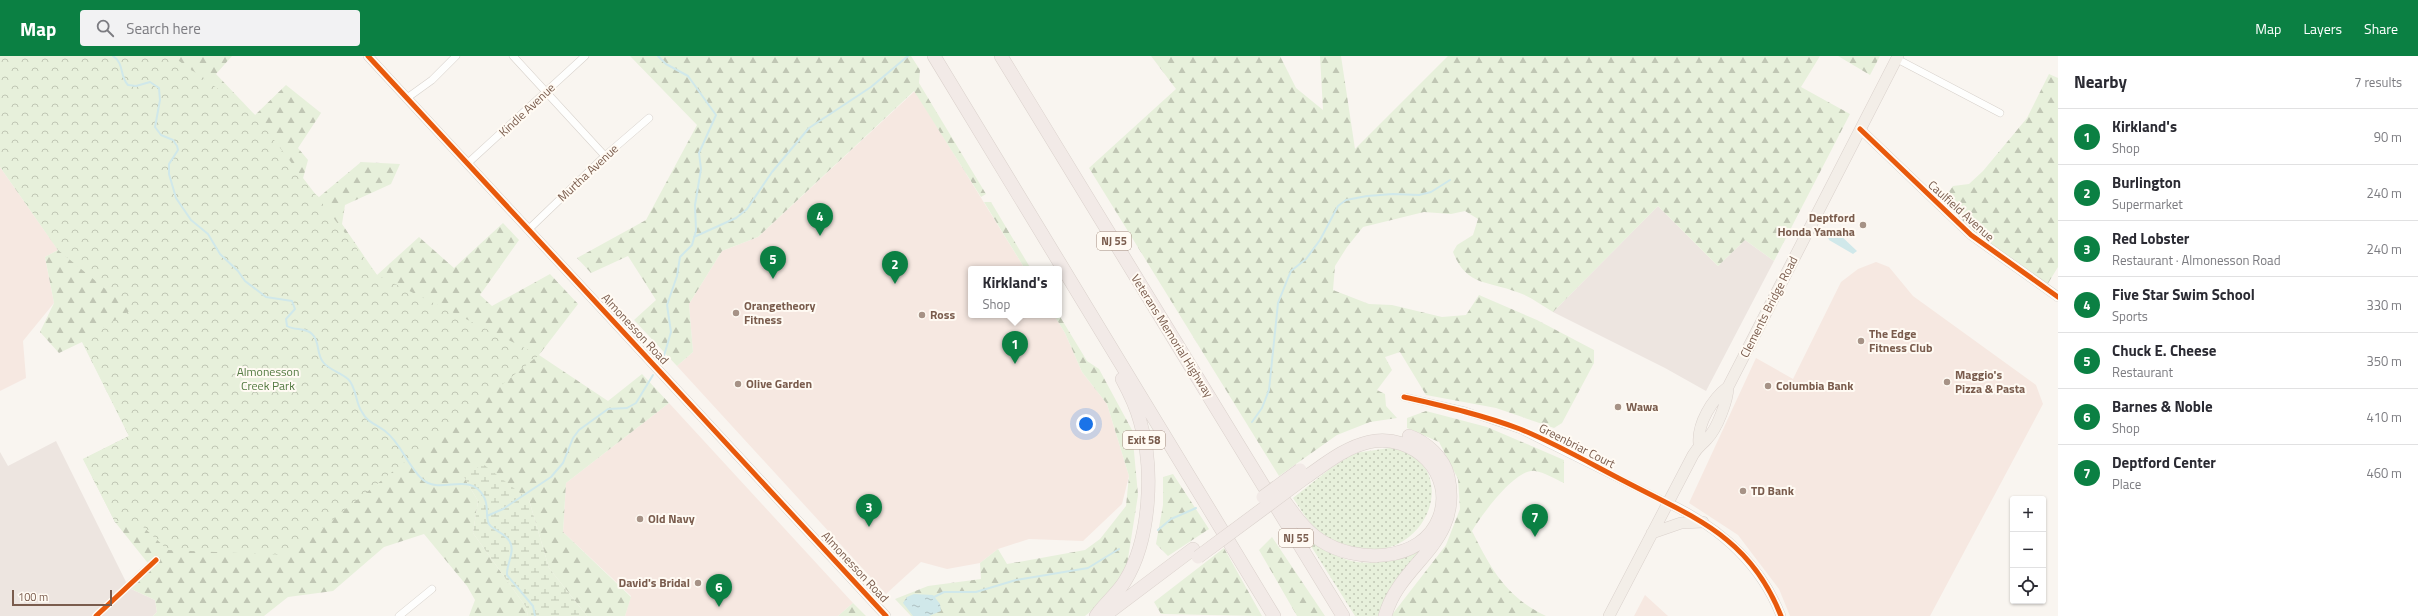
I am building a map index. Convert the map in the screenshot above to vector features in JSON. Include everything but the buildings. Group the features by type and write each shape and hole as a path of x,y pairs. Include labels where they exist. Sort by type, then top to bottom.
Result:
{"highway":[{"path":"934,56 1061,266"},
{"name":"Veterans Memorial Highway","path":"1001,56 1343,616"},
{"path":"1062,268 1274,616"},
{"name":"Exit 58","path":"1062,268 1134,404 1140,421 1147,458 1148,496 1140,542 1126,580 1096,616"},
{"path":"1104,616 1195,553 1347,442 1380,432 1402,434 1414,438 1424,444 1441,461 1447,473 1451,489 1451,507 1448,520 1440,534 1390,602 1386,616"},
{"path":"1249,460 1264,474 1310,532 1321,541 1344,552 1367,556 1402,551 1422,541 1432,531 1439,518 1442,493 1434,468 1417,450 1396,441 1369,442 1355,447 1303,473"},
{"path":"1117,616 1195,553"}],"main road":[{"name":"Clements Bridge Road","path":"1609,616 1699,444 1698,433 1718,395 1728,387 1897,57"},
{"path":"1652,533 1677,524 1703,522"}],"street":[{"name":"Almonesson Road","path":"368,56 529,228 886,616"},
{"path":"407,98 432,80 456,56"},
{"path":"512,56 605,156"},
{"name":"Kindle Avenue","path":"468,163 586,56"},
{"path":"1897,57 2000,113"},
{"name":"Murtha Avenue","path":"529,228 605,156 649,118"},
{"name":"Caulfield Avenue","path":"1860,129 1971,236 2058,297"},
{"name":"Greenbriar Court","path":"1404,397 1465,411 1521,430 1668,503"},
{"path":"1668,503 1703,522 1747,558 1767,586 1781,616"},
{"path":"96,616 156,560"},
{"path":"399,616 432,589"}],"shaded area":[{"path":"915,91 1023,266 968,266 968,318 1056,318 1065,333 1082,372 1107,404 1129,476 1122,504 1083,541 1029,539 998,549 980,563 947,569 921,562 886,594 677,366 693,352 689,304 722,251 758,237"},
{"path":"0,167 58,250 45,257 54,303 23,341 26,378 0,391"},
{"path":"1658,206 1718,266 1745,240 1774,261 1706,391 1665,368 1553,312"},
{"path":"1876,262 1889,267 1913,296 2036,385 2043,404 1930,616 1790,616 1779,589 1738,535 1689,503 1756,358 1793,379 1841,282 1858,269"},
{"path":"669,403 853,603 838,616 625,616 631,596 563,532 566,483"},
{"path":"56,441 129,588 155,600 157,612 153,616 0,616 0,452 8,466"},
{"path":"1645,595 1668,616 1634,616"}],"green space":[{"name":"Almonesson Creek Park","path":"0,56 232,56 216,74 255,115 286,85 321,113 298,148 308,160 302,182 319,197 361,162 400,164 391,184 345,205 342,224 377,275 419,237 454,268 503,223 519,240 480,295 492,306 550,274 578,304 539,355 608,401 642,374 669,403 566,483 563,532 631,597 625,616 587,616 549,568 529,500 464,477 478,501 473,533 526,607 528,616 469,616 475,600 467,586 424,534 384,547 333,591 288,597 264,616 153,616 157,612 155,600 129,588 151,567 115,522 83,459 129,436 82,342 59,353 40,332 54,303 45,257 58,250 0,167"},
{"name":"Almonesson Creek Park","path":"0,56 172,56 255,115 377,275 539,355 288,555 168,550 141,525 115,522 83,459 129,436 82,341 131,310 58,250 0,166"},
{"path":"630,56 911,56 920,70 919,83 986,194 981,197 914,91 758,237 722,251 689,304 693,352 677,366 634,320 656,300 628,256 591,273 577,258 646,220 697,125"},
{"path":"1151,56 1280,56 1296,88 1323,110 1320,56 1341,56 1355,149 1448,56 1820,56 1801,87 1850,114 1774,261 1745,240 1718,266 1658,206 1553,312 1522,294 1479,281 1464,271 1453,252 1457,245 1473,235 1478,219 1465,211 1451,214 1424,212 1363,227 1347,247 1335,266 1333,290 1369,304 1392,305 1442,317 1466,315 1479,295 1537,320 1594,350 1594,363 1562,423 1554,428 1496,408 1426,395 1400,352 1385,357 1392,370 1377,390 1385,394 1386,406 1397,418 1370,422 1337,435 1279,476 1089,168 1176,89"},
{"path":"1838,56 1880,56 1870,75"},
{"path":"2049,74 2058,78 2058,267 2047,285 1975,233 1942,201 1953,186 1969,184 1983,171 2027,118"},
{"path":"984,202 991,202 1029,266 1023,266"},
{"path":"1056,318 1061,318 1087,361 1099,369 1132,430 1138,495 1127,565 1106,599 1085,616 911,616 895,599 928,586 981,579 980,563 998,549 1007,564 1085,550 1100,539 1126,506 1129,476 1107,404 1082,372 1065,333"},
{"path":"1426,411 1487,427 1564,460 1564,483 1546,474 1535,471 1527,472 1518,477 1499,494 1472,531 1486,558 1501,581 1520,600 1546,616 1391,616 1446,545 1460,509 1458,479 1439,442 1407,428 1407,418"},
{"path":"1396,447 1415,457 1427,471 1432,487 1430,504 1424,520 1412,534 1396,545 1377,550 1363,550 1336,542 1326,537 1315,528 1293,498 1331,468 1355,453"},
{"path":"483,464 529,500 549,568 587,616 528,616 526,607 473,533 478,501 464,477"},
{"path":"1173,474 1209,529 1168,556 1156,544 1163,505 1163,477"},
{"path":"1299,527 1323,547 1339,557 1350,561 1372,563 1384,562 1406,556 1426,546 1385,598 1379,616 1355,616"},
{"path":"1272,537 1325,616 1297,616 1259,550"},
{"path":"1224,548 1262,616 1161,614 1154,602"},
{"path":"853,603 866,616 838,616"}],"water":[{"path":"1835,231 1857,251 1853,254 1829,240 1828,237"},
{"path":"914,594 933,595 940,604 941,611 929,616 913,616 903,603 907,597"}],"waterway":[{"path":"113,56 117,59 121,66 125,81 128,85 136,86 150,82 159,88 160,100 155,127 161,135 173,140 177,146 178,150 169,164 169,174 176,198 191,220 208,234 220,254 238,271 245,281 266,297 292,301 295,309 286,319 287,326 306,330 312,334 316,340 319,355 323,362 328,367 348,379 353,387 358,404 364,415 369,421 391,436 422,479 429,484 463,484 471,485 478,489 485,500 489,524 505,536 512,547 507,575 533,606 535,616"},
{"path":"658,56 666,64 688,76 716,115 699,153 701,169 695,205 696,231 692,245 680,257 677,276 667,305 671,332 663,359"},
{"path":"694,237 736,218 747,209 772,172 809,128 871,87 908,56"},
{"path":"1252,422 1262,408 1269,390 1278,303 1291,271 1306,259 1320,240 1338,206 1346,200 1367,196 1393,194 1419,195 1431,192 1450,180"},
{"path":"487,516 503,509 551,477 563,463 573,438 579,430 608,409 627,408 636,403 653,375"},
{"path":"1158,530 1171,519 1196,508"},
{"path":"932,598 944,592 976,592 1016,580 1088,568 1119,549"}],"cycle path":[{"path":"368,56 886,616"},
{"path":"1860,129 1971,235 2058,297"},
{"path":"1404,397 1448,407 1520,429 1561,448 1697,519 1737,548 1753,567 1768,589 1781,616"},
{"path":"96,616 156,560"}],"place":[{"name":"Deptford Honda Yamaha","path":"1863,225"},
{"name":"Five Star Swim School","path":"820,236"},
{"name":"Chuck E. Cheese","path":"773,279"},
{"name":"Burlington","path":"895,284"},
{"name":"Orangetheory Fitness","path":"736,313"},
{"name":"Ross","path":"922,315"},
{"name":"The Edge Fitness Club","path":"1861,341"},
{"name":"Kirkland's","path":"1015,364"},
{"name":"Maggio's Pizza & Pasta","path":"1947,382"},
{"name":"Olive Garden","path":"738,384"},
{"name":"Columbia Bank","path":"1768,386"},
{"name":"Wawa","path":"1618,407"},
{"name":"TD Bank","path":"1743,491"},
{"name":"Old Navy","path":"640,519"},
{"name":"Red Lobster","path":"869,527"},
{"name":"Deptford Center","path":"1535,537"},
{"name":"David's Bridal","path":"698,583"},
{"name":"Barnes & Noble","path":"719,607"}]}
